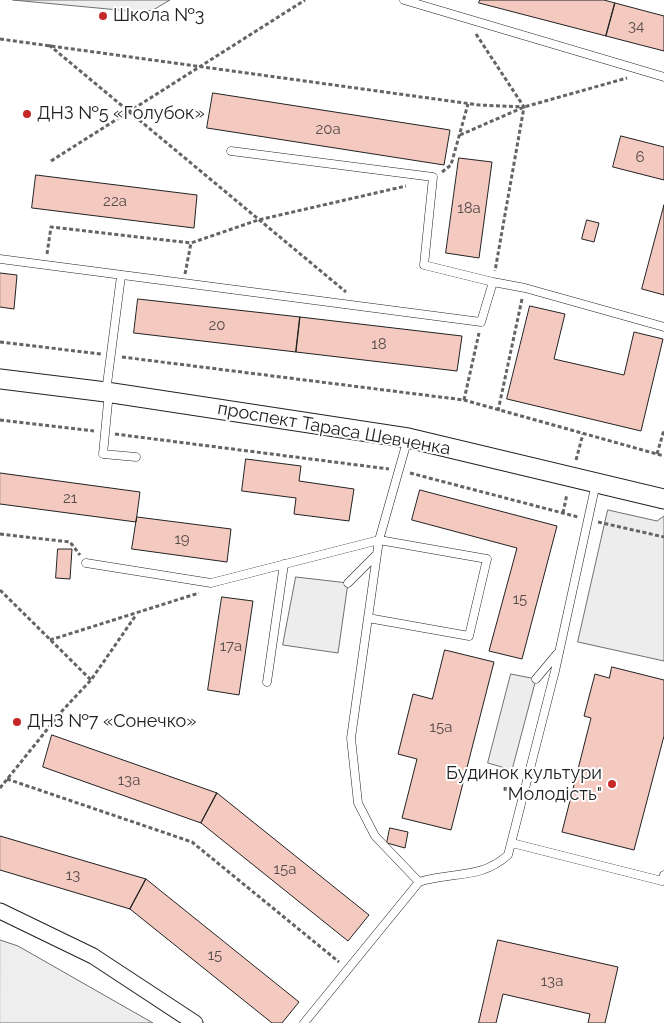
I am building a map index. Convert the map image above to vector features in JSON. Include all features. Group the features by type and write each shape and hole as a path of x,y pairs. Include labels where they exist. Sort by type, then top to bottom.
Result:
{"street":[{"name":"проспект Тараса Шевченка","path":"0,379 108,392 408,438 664,499"},
{"path":"0,911 93,956 194,1023"}],"lane":[{"path":"404,0 464,16 664,77"},
{"path":"231,151 433,177 424,265 525,288 664,326"},
{"path":"0,259 481,322 493,282"},
{"path":"121,276 109,355 103,454 136,457"},
{"path":"408,438 379,540 351,738 358,803 375,836 419,882"},
{"path":"304,1023 419,882 435,877 478,873 498,864 508,855 559,652 596,483"},
{"path":"86,563 210,583 379,540 486,560 469,636 368,618"},
{"path":"348,583 377,554"},
{"path":"268,682 284,564"},
{"path":"536,679 559,652"},
{"path":"512,843 662,881 664,875"}],"path":[{"path":"51,161 305,0"},
{"path":"464,16 524,107 493,282"},
{"path":"0,39 468,104 524,107"},
{"path":"48,45 364,307"},
{"path":"460,135 524,107 649,72"},
{"path":"46,266 51,227 191,243 258,220 393,191 433,177 451,165 468,104"},
{"path":"183,284 191,243"},
{"path":"498,411 525,288"},
{"path":"464,400 481,322"},
{"path":"0,342 464,400 664,456"},
{"path":"0,420 399,470 664,537"},
{"path":"657,454 664,430"},
{"path":"576,460 583,434"},
{"path":"563,513 568,489"},
{"path":"0,534 70,542 86,563"},
{"path":"50,640 136,615 200,593 210,583"},
{"path":"0,590 91,680"},
{"path":"0,788 62,711 91,680 136,615"},
{"path":"7,779 192,842 347,969"}],"shaded area":[{"path":"13,0 170,0 153,10 141,12"},
{"path":"608,510 657,521 664,516 664,661 578,642"},
{"path":"296,577 348,583 338,653 283,645"},
{"path":"511,674 536,679 512,770 488,763"},
{"path":"0,940 18,946 153,1023 0,1023"}],"building":[{"path":"480,0 604,0 615,3 606,36 479,3"},
{"path":"615,3 664,16 664,51 606,36"},
{"path":"213,93 450,130 444,165 207,128"},
{"path":"621,136 664,147 664,180 613,167"},
{"path":"459,158 492,162 479,258 446,253"},
{"path":"36,175 197,195 194,228 32,208"},
{"path":"664,205 664,295 642,289"},
{"path":"587,220 599,223 594,242 582,239"},
{"path":"0,273 17,275 14,309 0,307"},
{"path":"138,299 300,317 296,352 134,333"},
{"path":"530,306 565,314 554,359 624,375 634,332 663,339 641,431 507,399"},
{"path":"300,317 462,336 457,371 296,352"},
{"path":"246,459 301,466 299,481 354,489 349,521 294,514 296,498 242,491"},
{"path":"0,473 140,492 136,522 0,504"},
{"path":"420,490 557,526 522,659 489,651 517,548 412,520"},
{"path":"137,517 231,529 227,562 132,549"},
{"path":"58,549 72,549 70,579 56,578"},
{"path":"222,597 253,601 239,695 208,690"},
{"path":"445,650 494,662 451,830 402,818 417,759 398,754 413,694 432,699"},
{"name":"Будинок культури \"Молодість\"","path":"612,667 664,680 664,736 634,850 562,832 591,718 584,716 595,674 609,678"},
{"path":"52,735 217,793 201,823 43,767"},
{"path":"217,793 369,915 348,941 201,823"},
{"path":"390,828 408,832 405,848 387,843"},
{"path":"0,836 146,879 130,909 0,870"},
{"path":"146,879 299,1002 282,1023 272,1023 130,909"},
{"path":"498,940 618,967 605,1023 588,1023 590,1014 503,994 496,1023 479,1023"}],"place":[{"name":"Школа №3","path":"103,16"},
{"name":"ДНЗ №5 «Голубок»","path":"27,114"},
{"name":"ДНЗ №7 «Сонечко»","path":"17,722"},
{"name":"Будинок культури \"Молодість\"","path":"612,784"}]}
